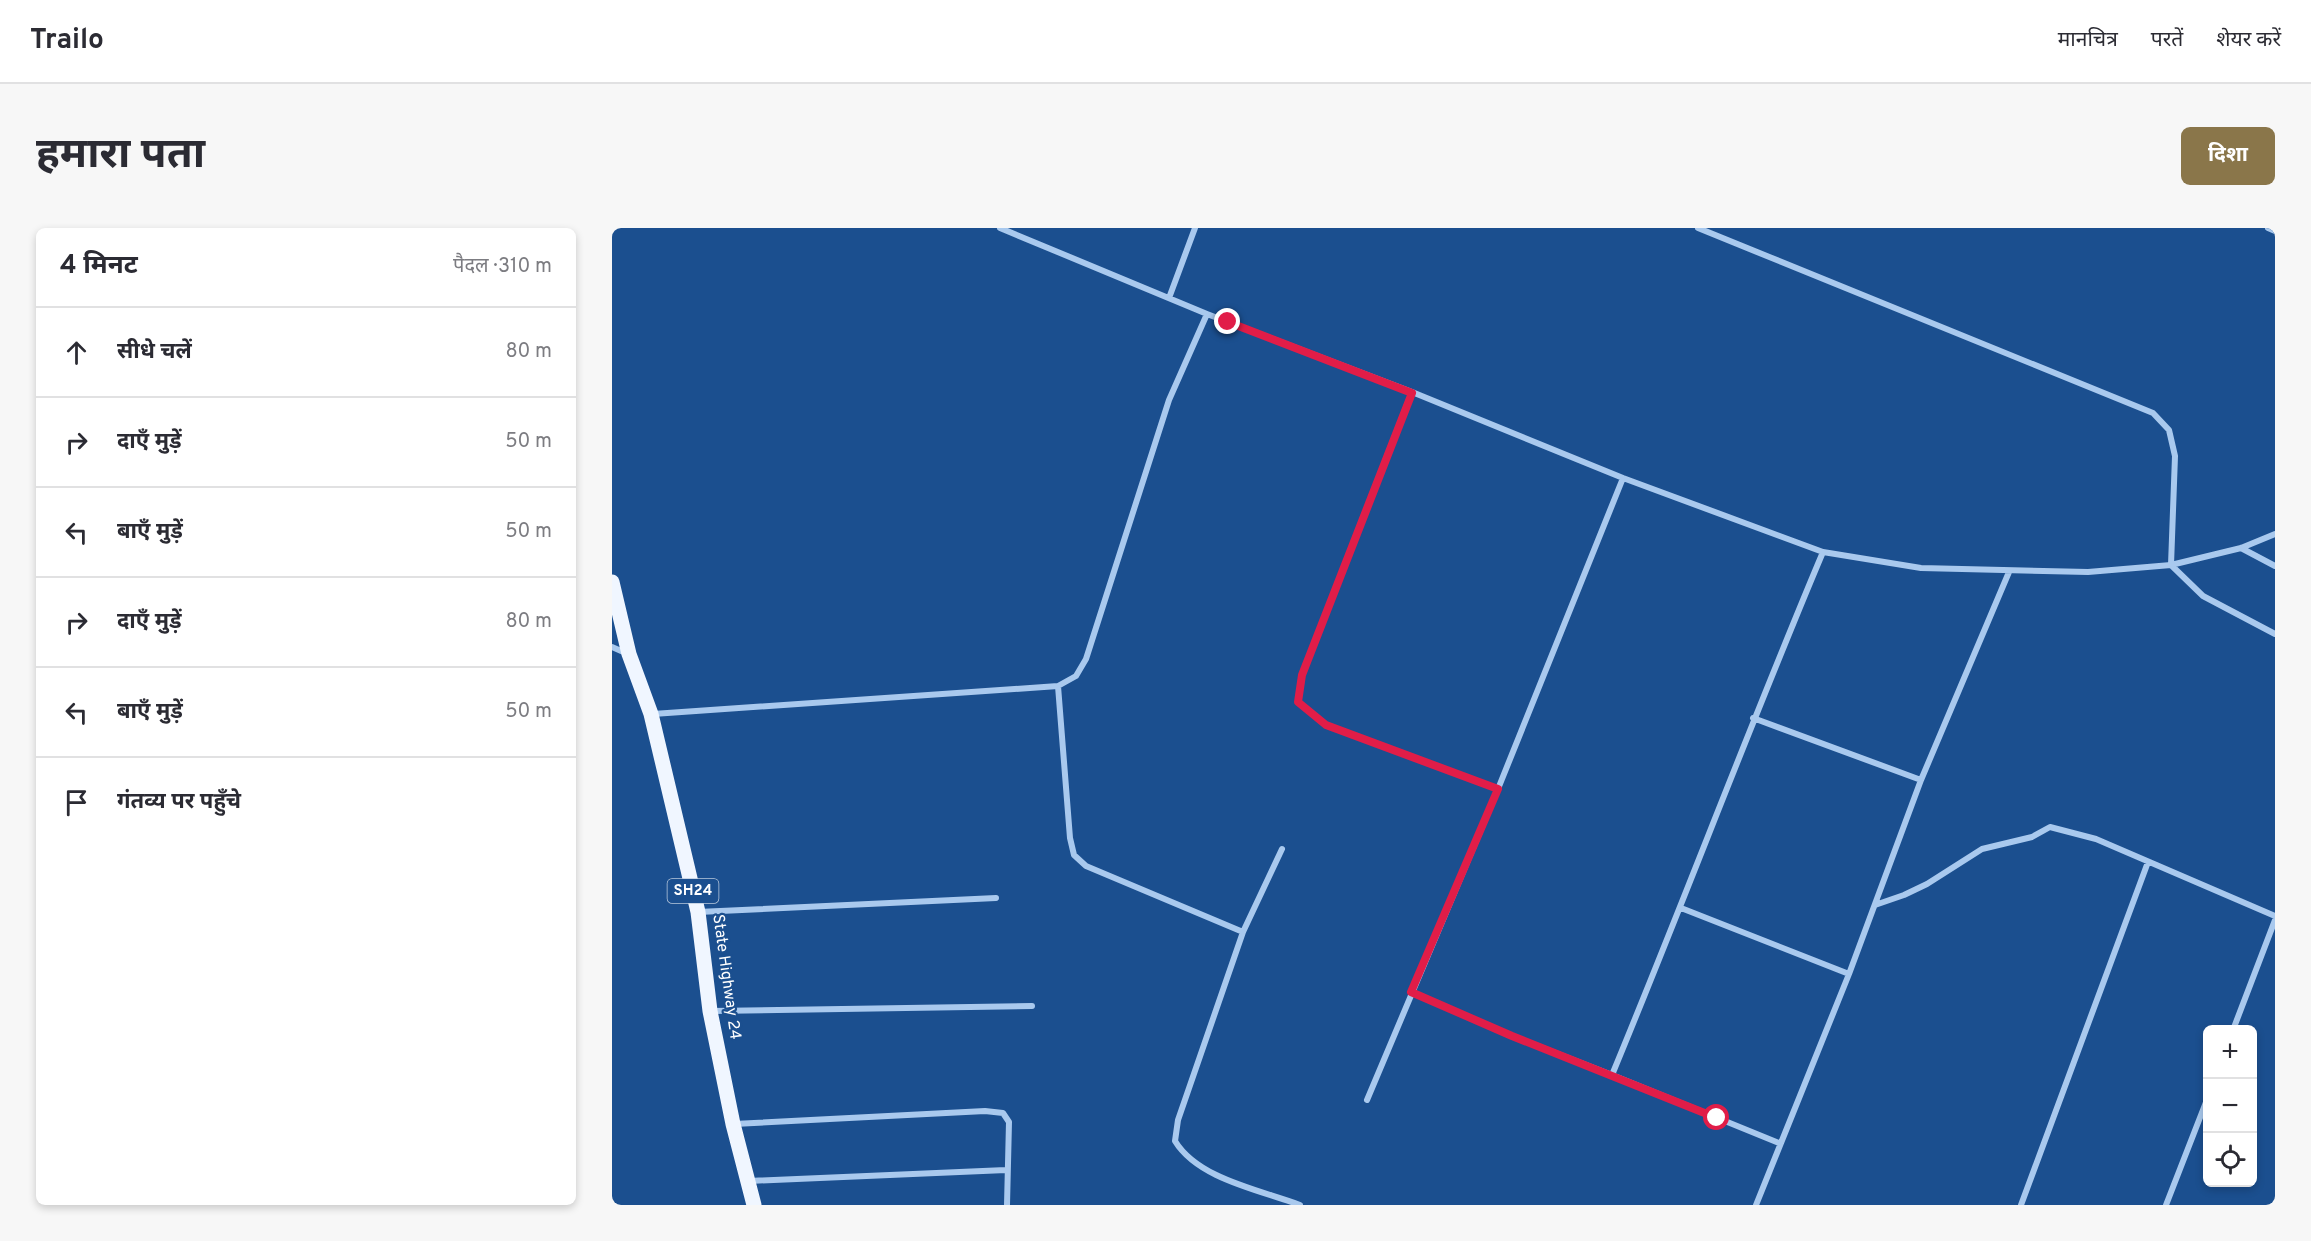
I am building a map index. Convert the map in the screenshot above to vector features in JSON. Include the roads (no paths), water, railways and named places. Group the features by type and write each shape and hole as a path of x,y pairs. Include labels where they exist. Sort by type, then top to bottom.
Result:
{"main road":[{"name":"State Highway 24","path":"612,582 629,654 651,714 698,912 710,1011 733,1124 754,1205"}],"street":[{"path":"1000,228 1207,314 1623,478 1823,552 1921,568 2009,572 2088,572 2171,565 2241,548 2275,534"},
{"path":"1169,298 1195,228"},
{"path":"1698,228 2153,413 2169,430 2175,456 2171,565 2203,596 2275,634"},
{"path":"2268,228 2275,231"},
{"path":"651,714 1058,686 1076,676 1086,659 1168,400 1207,314"},
{"path":"1412,393 1302,675 1298,702 1326,725 1498,789"},
{"path":"1367,1100 1498,789 1623,478"},
{"path":"2241,548 2275,566"},
{"path":"1612,1075 1681,908 1753,718 1823,552"},
{"path":"1756,1205 1779,1143 1849,974 1921,780 2009,572"},
{"path":"612,648 629,654"},
{"path":"1058,686 1070,838 1074,855 1086,866 1243,932"},
{"path":"1753,718 1921,780"},
{"path":"1875,905 1919,887 1982,849 2031,837 2050,827 2096,839 2275,918 2235,1025"},
{"path":"1282,849 1243,932 1178,1120 1174,1141 1182,1154 1215,1174 1300,1205"},
{"path":"2021,1205 2148,862"},
{"path":"698,912 996,898"},
{"path":"1681,908 1849,974"},
{"path":"1411,992 1512,1036 1779,1143"},
{"path":"710,1011 1032,1006"},
{"path":"2166,1205 2203,1109"},
{"path":"733,1124 985,1111 1003,1113 1009,1122 1006,1170 1007,1205"},
{"path":"748,1181 1006,1170"}]}
